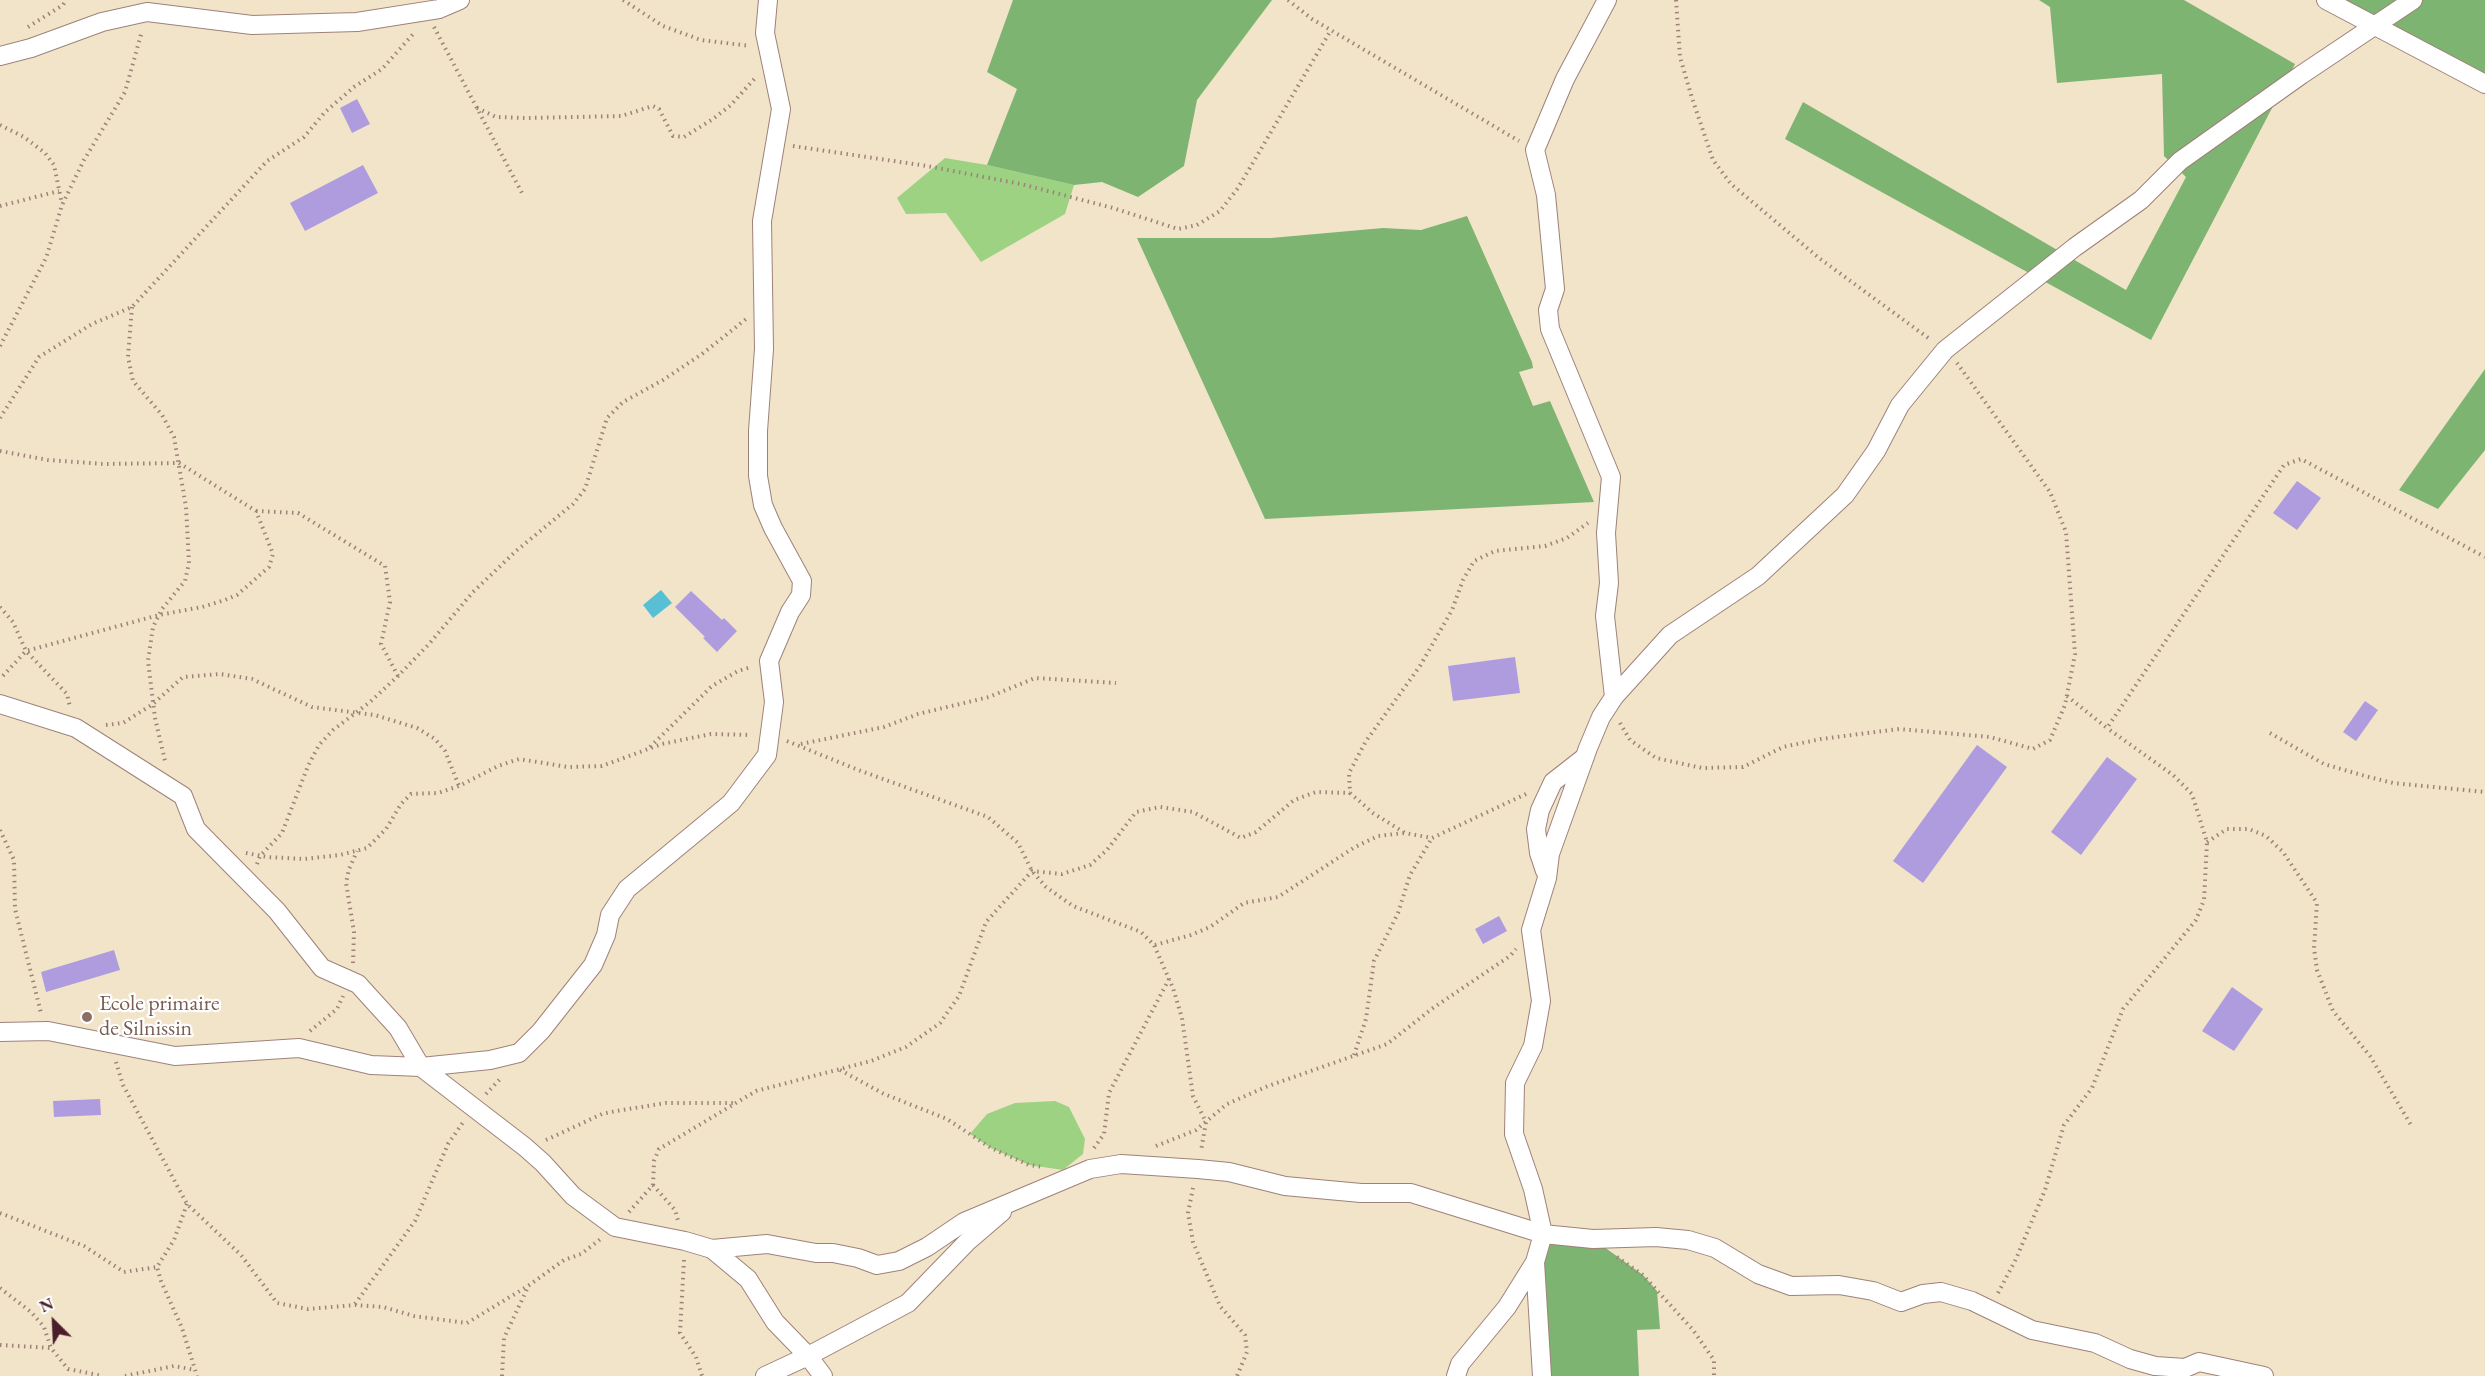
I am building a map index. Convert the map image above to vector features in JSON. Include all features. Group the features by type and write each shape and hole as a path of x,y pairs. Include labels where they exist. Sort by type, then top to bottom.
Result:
{"street":[{"path":"0,56 31,48 102,22 147,12 252,26 357,22 434,14 460,0"},
{"path":"0,1032 48,1031 175,1056 299,1048 371,1065 421,1066 480,1061 519,1053 541,1031 594,965 606,935 610,915 627,889 731,803 767,755 774,702 769,661 790,612 801,595 802,581 763,506 758,476 758,431 764,349 762,221 781,109 765,33 768,0"},
{"path":"1607,0 1565,79 1535,150 1546,195 1555,289 1548,310 1550,329 1611,477 1606,533 1609,583 1605,616 1614,697"},
{"path":"2326,0 2485,84"},
{"path":"1456,1376 1460,1364 1507,1307 1535,1262 1543,1234 1533,1189 1514,1134 1515,1083 1533,1046 1541,1001 1532,930 1547,878 1550,854 1601,717 1614,697 1670,635 1758,576 1845,495 1876,451 1900,405 1945,350 2075,247 2140,200 2180,161 2301,75 2413,0"},
{"path":"0,704 76,728 183,796 196,829 277,911 322,968 358,984 398,1028 421,1066 525,1147 573,1196 615,1227 685,1241 712,1250 748,1279 775,1323 808,1356 823,1376"},
{"path":"1547,878 1539,853 1536,829 1540,810 1553,783 1585,757"},
{"path":"712,1250 767,1244 833,1253 877,1265 899,1261 927,1247 964,1222 1013,1203 1078,1172 1121,1164 1198,1169 1229,1172 1285,1186 1361,1193 1411,1193 1543,1234 1593,1239 1656,1237 1688,1240 1715,1248 1758,1274 1791,1286 1839,1285 1872,1291 1900,1302 1923,1294 1941,1292 1972,1301 2032,1330 2095,1343 2130,1359 2155,1366 2185,1368 2199,1362 2264,1376"},
{"path":"765,1376 908,1303 968,1242 1013,1203"},
{"path":"1535,1262 1542,1376"}],"path":[{"path":"20,32 63,5 66,0"},
{"path":"477,108 496,117 525,118 621,116 653,106 659,109 673,136 684,137 731,105 770,55 701,40 663,26 623,0"},
{"path":"1288,0 1312,20 1535,150"},
{"path":"1614,697 1620,723 1630,740 1656,758 1702,768 1743,767 1783,747 1821,739 1899,729 1990,737 2033,749 2050,740 2067,696 2075,654 2066,532 2050,492 1961,367 1945,350 1819,258 1731,184 1713,160 1692,98 1680,57 1676,0"},
{"path":"0,346 46,258 62,205 84,160 125,92 147,12"},
{"path":"0,418 39,357 85,328 132,307 267,161 304,136 354,87 382,69 434,14 477,108 522,193"},
{"path":"776,143 951,170 1021,184 1113,208 1178,229 1197,225 1220,211 1238,188 1331,30"},
{"path":"0,125 24,136 45,153 54,165 62,205"},
{"path":"0,206 59,191"},
{"path":"249,883 260,856 282,833 308,766 319,745 333,730 398,676 429,644 473,592 516,551 573,504 585,489 607,418 623,402 663,380 702,354 763,306"},
{"path":"132,307 128,357 133,381 162,415 174,437 186,507 189,563 185,581 159,615 153,627 148,661 153,704 164,760 183,796"},
{"path":"0,451 48,460 104,464 178,463 256,511 298,513 385,566 390,602 381,644 398,676"},
{"path":"2107,728 2284,465 2301,459 2485,557"},
{"path":"1350,793 1349,774 1366,741 1420,666 1452,610 1463,580 1474,561 1495,551 1545,546 1567,538 1609,509"},
{"path":"0,679 26,651 159,615 202,608 237,595 268,567 273,554 256,511"},
{"path":"0,608 13,622 26,651 67,694 76,728 123,723 153,704 183,677 220,675 252,679 312,707 375,715 417,728 435,739 445,751 459,786"},
{"path":"649,748 712,686 738,670 769,661"},
{"path":"799,744 884,728 918,714 989,697 1035,678 1116,683"},
{"path":"1989,1310 2016,1259 2045,1190 2064,1125 2092,1088 2123,1010 2196,920 2204,900 2206,842 2192,794 2173,775 2067,696"},
{"path":"2270,733 2324,764 2365,776 2393,783 2485,792"},
{"path":"213,846 260,856 304,859 340,855 367,848 386,829 401,804 411,794 438,793 519,759 568,767 602,766 662,744 711,734 770,736 799,744 861,771 988,817 1018,843 1032,871 1046,887 1073,906 1142,932 1154,945 1169,978 1182,1018 1194,1096 1206,1122 1188,1213 1193,1242 1220,1306 1245,1335 1247,1353 1237,1376"},
{"path":"1154,945 1191,935 1210,927 1244,903 1278,897 1355,847 1378,837 1404,833 1432,838 1553,783"},
{"path":"1032,871 1062,874 1090,865 1107,850 1136,812 1160,807 1193,812 1241,838 1256,832 1294,800 1316,792 1350,793 1373,813 1404,833"},
{"path":"2206,842 2227,829 2248,829 2266,836 2283,852 2296,870 2317,903 2314,948 2317,970 2333,1011 2370,1056 2410,1125"},
{"path":"0,830 14,860 15,909 37,1002 48,1031"},
{"path":"1354,1055 1366,1018 1374,961 1398,913 1410,875 1432,838"},
{"path":"110,1044 123,1085 187,1204 241,1255 277,1304 308,1309 355,1305 383,1307 414,1316 467,1323 528,1286 564,1260 581,1254 615,1227 653,1185 654,1161 659,1149 756,1091 840,1070 906,1047 940,1023 959,996 986,922 1032,871"},
{"path":"1152,1148 1196,1130 1227,1104 1268,1086 1387,1044 1433,1008 1510,956 1532,930"},
{"path":"840,1070 884,1094 948,1119 991,1148 1029,1165 1078,1172 1104,1134 1109,1093 1169,978"},
{"path":"355,1305 415,1221 448,1144 472,1108 501,1078 519,1053"},
{"path":"525,1147 559,1136 602,1114 666,1103 736,1103"},
{"path":"653,1185 675,1210 685,1241 680,1333 696,1357 702,1376"},
{"path":"187,1204 174,1240 157,1267 182,1328 197,1376"},
{"path":"0,1214 84,1246 124,1272 157,1267"},
{"path":"1593,1239 1643,1275 1693,1329 1714,1360 1714,1376"},
{"path":"502,1376 504,1338 528,1286"},
{"path":"0,1288 31,1312 44,1327 51,1348 68,1369 103,1376"},
{"path":"0,1345 51,1348"},
{"path":"125,1376 174,1366 195,1370"}],"green space":[{"path":"1013,0 1272,0 1197,100 1184,166 1138,197 1102,182 1074,185 987,165 1017,89 987,72"},
{"path":"2039,0 2184,0 2295,64 2151,340 1785,139 1803,102 2126,290 2186,177 2164,156 2162,74 2057,83 2050,7"},
{"path":"2343,0 2485,0 2485,79"},
{"path":"945,158 1074,185 1065,214 981,262 946,213 906,214 897,198"},
{"path":"1467,216 1532,362 1533,368 1519,372 1533,406 1550,401 1594,502 1265,519 1137,238 1271,238 1383,228 1421,230"},
{"path":"2485,369 2485,450 2438,509 2399,490"},
{"path":"1055,1101 1069,1107 1085,1139 1083,1154 1063,1170 1029,1165 991,1148 970,1134 987,1114 1015,1103"},
{"path":"1543,1234 1593,1239 1643,1275 1657,1291 1660,1329 1637,1330 1639,1376 1542,1376"}],"water":[{"path":"661,590 672,603 653,618 643,605"}],"building":[{"path":"357,99 370,124 352,133 340,108"},
{"path":"363,165 378,193 305,231 290,203"},
{"path":"2297,481 2321,498 2297,530 2273,513"},
{"path":"691,591 737,631 717,652 675,607"},
{"path":"1515,657 1520,693 1453,701 1448,666"},
{"path":"2365,701 2378,710 2356,741 2343,732"},
{"path":"1977,745 2007,767 1923,883 1893,861"},
{"path":"2107,757 2137,779 2081,855 2051,832"},
{"path":"1499,916 1507,931 1483,944 1475,929"},
{"path":"114,950 120,970 46,992 41,972"},
{"path":"2232,987 2263,1009 2234,1051 2202,1031"},
{"path":"100,1099 101,1115 54,1117 53,1101"}],"place":[{"name":"Ecole primaire de Silnissin","path":"87,1017"}]}
